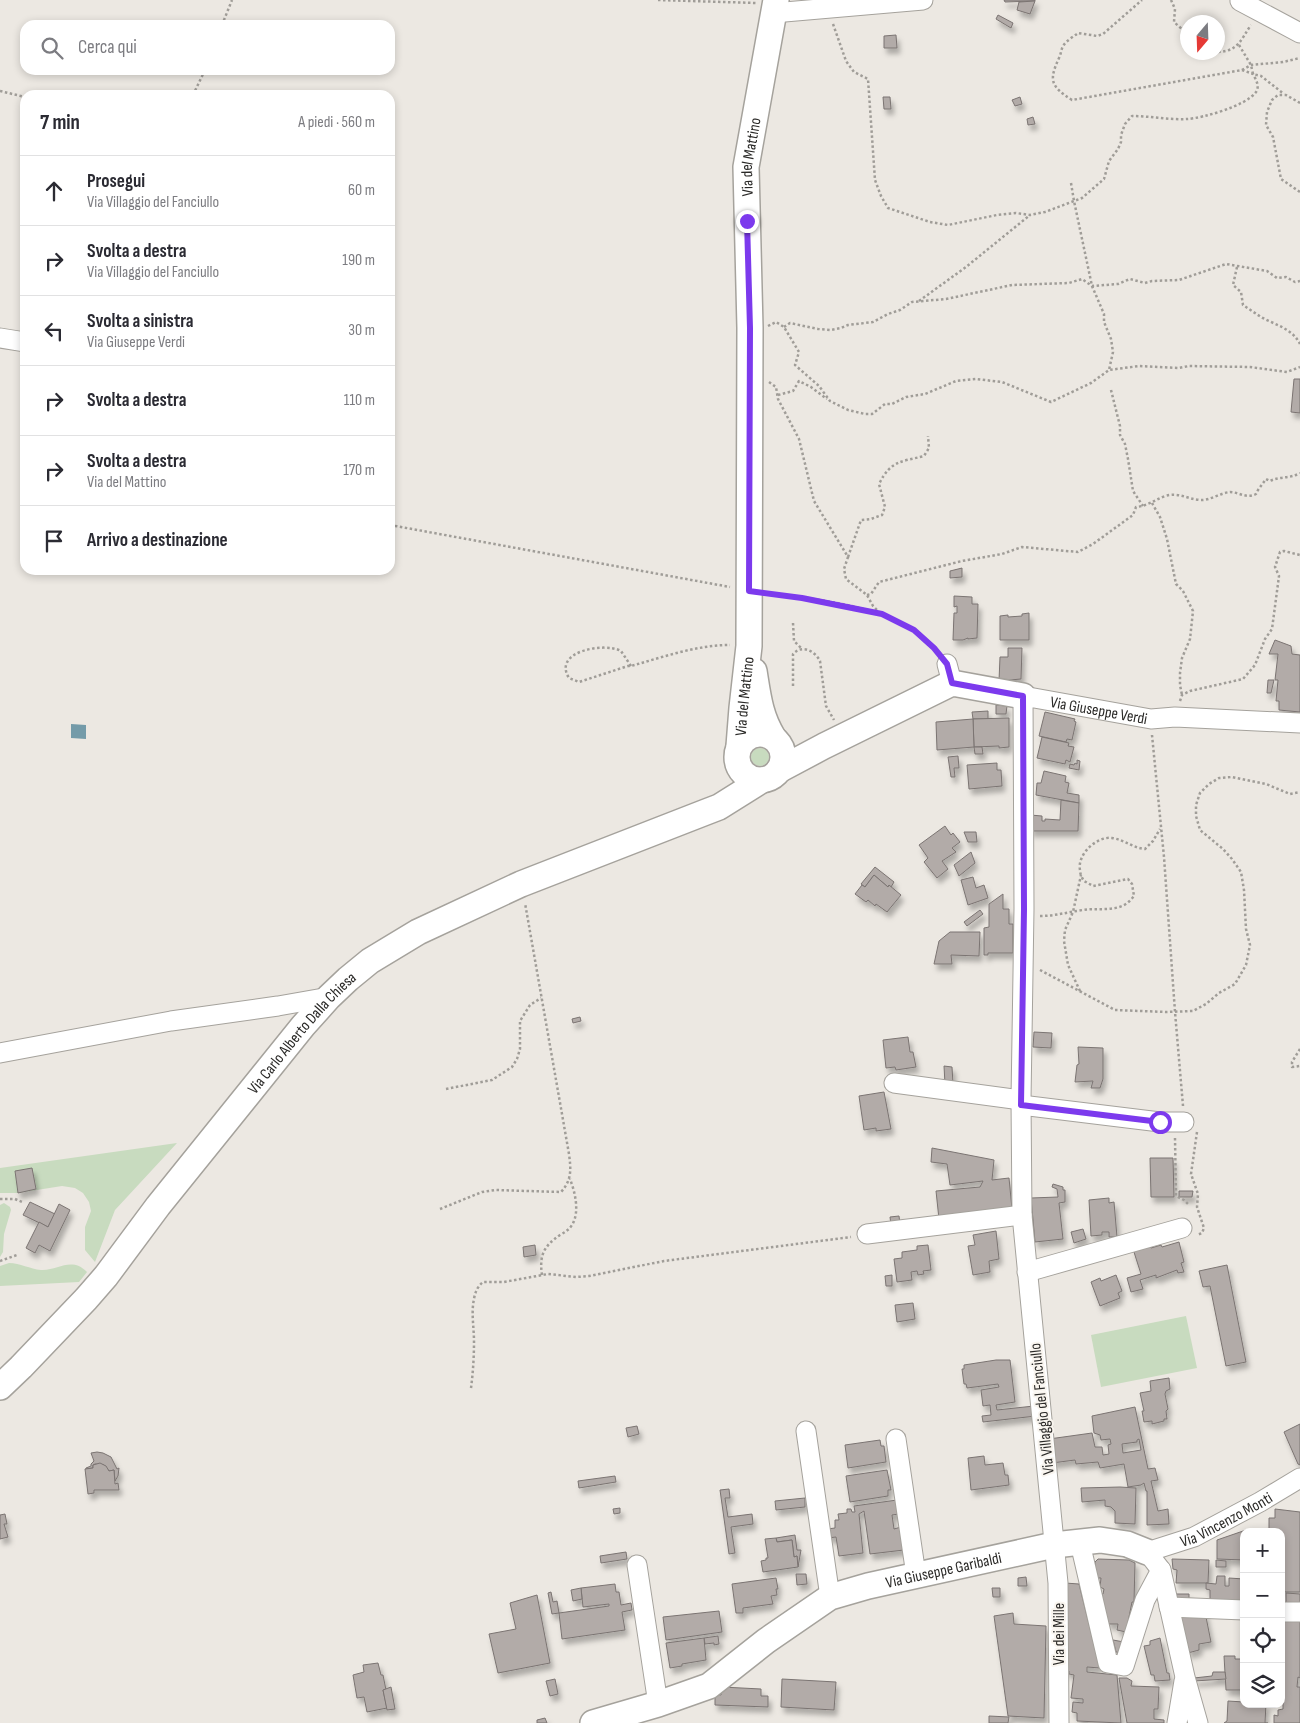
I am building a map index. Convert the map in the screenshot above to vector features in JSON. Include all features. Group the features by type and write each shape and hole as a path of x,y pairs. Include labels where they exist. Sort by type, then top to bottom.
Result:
{"main road":[{"name":"Via del Mattino","path":"738,753 742,699 749,646 750,328 746,167 775,5"},
{"name":"Via del Mattino","path":"749,646 761,713 765,724 776,740"},
{"name":"Via Giuseppe Verdi","path":"950,673 1023,696"},
{"path":"833,741 805,749 792,747 766,734 750,735 744,740 738,753 743,772 748,777 771,775 833,741 950,673"},
{"path":"771,775 783,763 782,748 776,740"},
{"name":"Via Carlo Alberto Dalla Chiesa","path":"706,812 725,790 738,753"},
{"name":"Via Carlo Alberto Dalla Chiesa","path":"0,1387 40,1348 99,1284 158,1206 329,996 370,961 418,932 521,884 719,807 771,775"},
{"name":"Via Giuseppe Garibaldi","path":"593,1723 658,1704 709,1686 766,1641 830,1597 868,1586 1054,1545 1100,1540 1127,1544 1154,1561"}],"street":[{"path":"775,5 834,8 924,0"},
{"path":"1244,0 1300,33"},
{"path":"0,338 20,341"},
{"name":"Via Giuseppe Verdi","path":"1023,696 1151,719 1175,717 1300,723"},
{"name":"Via Villaggio del Fanciullo","path":"1023,696 1024,968 1021,1102 1022,1215 1054,1545"},
{"path":"0,1053 171,1021 278,1006 329,996"},
{"path":"894,1083 1160,1122 1180,1122"},
{"path":"867,1234 1022,1215"},
{"path":"1027,1272 1189,1231"},
{"path":"806,1431 830,1597"},
{"path":"896,1439 916,1576"},
{"name":"Via Vincenzo Monti","path":"1154,1561 1300,1478"},
{"path":"1080,1543 1108,1663 1124,1666 1145,1600 1154,1561"},
{"name":"Via dei Mille","path":"1054,1545 1058,1583 1058,1723"},
{"path":"1154,1561 1170,1607 1185,1677 1198,1723"},
{"path":"637,1565 658,1704"},
{"path":"1170,1607 1240,1610"},
{"path":"1285,1612 1300,1612"},
{"path":"1177,1723 1185,1677"}],"path":[{"path":"224,20 232,0"},
{"path":"658,0 775,5"},
{"path":"1142,0 1103,34 1098,36 1078,33 1063,46 1060,57 1054,67 1052,80 1059,92 1072,100 1242,70 1251,65 1283,62 1300,58"},
{"path":"1171,0 1175,9 1174,22 1180,27"},
{"path":"834,8 833,22 846,60 854,72 868,79 875,180 881,196 888,208 930,222 948,225 1016,213 1030,215 1060,208 1082,198 1104,179 1109,161 1121,142 1121,134 1125,124 1132,116 1187,119 1223,112 1245,100 1256,92 1258,84 1251,65 1239,45"},
{"path":"1225,51 1239,45 1250,26 1256,21"},
{"path":"1242,70 1261,76 1300,103"},
{"path":"195,90 203,75"},
{"path":"0,91 20,96"},
{"path":"1286,94 1278,95 1272,100 1267,112 1266,125 1273,137 1281,179 1300,192"},
{"path":"1071,183 1092,286 1104,314 1104,322 1111,339 1113,352 1109,370"},
{"path":"918,301 966,267 1030,215"},
{"path":"784,327 790,323 831,330 848,325 873,322 900,310 912,302 946,299 1012,285 1069,283 1082,280 1092,286 1118,284 1130,279 1145,283 1179,280 1226,264 1267,271 1277,278 1286,277 1295,282 1300,281"},
{"path":"1238,266 1233,285 1241,292 1243,305 1261,317 1284,327 1300,344"},
{"path":"764,329 776,322 784,327 799,352 794,365 819,386 830,401"},
{"path":"778,396 793,391 799,381 848,410 872,414 884,404 892,404 906,397 925,394 956,381 976,379 1002,382 1052,402 1091,383 1109,370 1139,366 1179,368 1189,366 1250,367 1287,372 1300,367"},
{"path":"768,382 776,387 778,399 799,439 814,501 848,557"},
{"path":"1111,390 1120,426 1120,435 1125,444 1133,491 1143,506"},
{"path":"928,436 929,448 924,456 910,458 894,465 884,474 879,484 885,506 882,514 871,519 861,520 844,568 846,579 867,595 873,606 882,614 914,630 934,648 950,673"},
{"path":"867,595 871,594 879,582 1022,547 1078,552 1093,544 1133,515 1136,507 1152,503 1165,496 1178,494 1201,500 1232,492 1244,496 1252,496 1256,494 1266,479 1270,481 1276,478 1292,478 1300,473"},
{"path":"1152,503 1160,517 1167,539 1176,584 1183,590 1193,612 1190,640 1182,658 1180,673 1182,695 1175,717"},
{"path":"395,526 749,591 802,598 882,614"},
{"path":"1182,695 1190,690 1243,679 1254,665 1272,629 1279,576 1275,567 1278,555 1284,551 1300,556"},
{"path":"794,623 794,641 802,649 817,655 820,661 833,741"},
{"path":"631,666 622,651 607,646 573,655 565,668 569,678 579,682 631,666 716,645 749,646"},
{"path":"793,686 793,654 802,649"},
{"path":"1151,719 1168,904 1180,1122 1176,1196 1188,1204"},
{"path":"1024,968 1039,970 1115,1010 1192,1011 1206,1004 1219,993 1236,984 1246,965 1250,945 1246,929 1241,872 1223,849 1200,830 1196,816 1196,805 1200,794 1209,784 1219,778 1232,777 1266,784 1290,794 1300,792"},
{"path":"1024,909 1040,916 1123,906 1131,901 1134,896 1132,884 1128,879 1093,886 1084,881 1079,869 1084,853 1094,843 1110,838 1126,841 1136,848 1145,849 1153,841 1161,828"},
{"path":"1081,993 1068,965 1064,941 1065,930 1073,912 1082,875"},
{"path":"521,884 569,1154 570,1178 575,1198 575,1219 568,1231 550,1243 545,1249 540,1260 542,1275"},
{"path":"446,1089 492,1080 512,1067 520,1049 520,1021 530,1005 540,998"},
{"path":"1300,1049 1292,1062 1292,1066 1300,1066"},
{"path":"1180,1122 1193,1126 1197,1135 1192,1174 1198,1194 1197,1207 1204,1228 1202,1233 1189,1231"},
{"path":"440,1209 482,1192 495,1190 561,1192 566,1187 570,1178"},
{"path":"0,1199 22,1202"},
{"path":"471,1388 474,1366 473,1300 476,1291 483,1282 504,1282 548,1274 576,1277 589,1276 664,1261 759,1248 784,1247 867,1234"},
{"path":"0,1261 17,1255"}],"green space":[{"path":"756,748 764,748 769,753 767,764 756,766 751,761 751,753"},
{"path":"177,1143 115,1210 95,1262 85,1250 85,1227 91,1211 89,1202 83,1193 75,1188 62,1186 18,1193 0,1193 0,1168"},
{"path":"4,1203 11,1210 4,1234 3,1252 0,1257 0,1205"},
{"path":"9,1263 41,1270 64,1265 75,1265 87,1272 79,1282 0,1286 0,1266"},
{"path":"1186,1316 1197,1368 1101,1387 1091,1335"}],"water":[{"path":"71,724 86,725 86,739 71,738"}],"building":[{"path":"1004,0 1035,0 1035,1 1005,2"},
{"path":"1035,1 1030,14 1017,10 1019,2"},
{"path":"998,15 1013,23 1011,28 996,19"},
{"path":"896,35 897,48 884,48 884,36"},
{"path":"883,97 890,97 891,109 884,109"},
{"path":"1020,97 1022,104 1015,106 1012,100"},
{"path":"1033,117 1035,124 1028,125 1027,119"},
{"path":"1294,379 1300,379 1300,413 1291,412"},
{"path":"962,568 962,577 950,578 950,571"},
{"path":"954,596 972,597 972,604 978,604 977,638 953,640 954,613 957,613 957,606 954,607"},
{"path":"1029,613 1029,640 1000,640 1000,616 1022,616 1022,614"},
{"path":"1275,640 1291,646 1292,654 1300,655 1300,712 1279,710 1279,701 1276,701 1278,680 1275,680 1278,654 1269,654"},
{"path":"1008,648 1022,648 1021,679 999,681 1000,657 1008,657"},
{"path":"1268,680 1274,680 1271,693 1267,693"},
{"path":"996,705 1007,706 1006,714 996,714"},
{"path":"988,711 988,719 973,719 972,712"},
{"path":"1045,712 1075,719 1072,740 1067,739 1066,742 1039,736"},
{"path":"1009,718 1009,747 974,747 973,719"},
{"path":"973,719 974,747 937,750 936,722"},
{"path":"1042,737 1069,743 1068,746 1074,747 1070,762 1066,760 1065,764 1037,758"},
{"path":"974,747 982,747 983,754 975,754"},
{"path":"958,756 959,768 954,768 955,777 951,777 948,757"},
{"path":"1077,760 1080,761 1079,770 1069,768 1070,764 1077,764"},
{"path":"997,763 997,770 1001,770 1002,786 969,789 967,765"},
{"path":"1044,771 1066,776 1065,782 1069,783 1067,793 1079,795 1079,803 1036,795 1037,783 1041,783"},
{"path":"1061,800 1079,803 1078,831 1030,831 1030,815 1042,816 1042,821 1045,821 1045,819 1060,820"},
{"path":"945,826 951,835 953,833 960,842 952,848 956,852 942,861 948,869 937,878 924,862 928,858 919,845"},
{"path":"964,832 976,832 977,842 968,842"},
{"path":"971,852 975,863 959,876 954,865"},
{"path":"875,867 894,882 891,887 889,885 888,887 874,875 865,887 861,884"},
{"path":"874,875 901,895 887,912 868,900 866,902 855,894 862,885 865,887"},
{"path":"973,877 976,888 984,885 988,898 968,905 961,880"},
{"path":"1003,894 1003,909 1009,909 1009,924 1013,924 1013,953 988,953 988,955 984,955 984,928 989,927 989,904"},
{"path":"980,910 983,914 967,926 964,922"},
{"path":"950,932 980,932 979,956 951,955 952,964 934,964 939,941"},
{"path":"580,1017 581,1021 573,1023 572,1019"},
{"path":"1034,1032 1052,1033 1051,1048 1033,1047"},
{"path":"908,1037 910,1052 913,1052 916,1067 896,1070 895,1067 886,1068 883,1040"},
{"path":"1078,1047 1103,1048 1103,1079 1100,1088 1091,1088 1093,1081 1075,1082 1077,1065 1079,1064"},
{"path":"944,1066 952,1067 953,1084 945,1084"},
{"path":"884,1092 891,1129 876,1131 876,1128 864,1130 859,1096"},
{"path":"932,1148 994,1160 992,1180 1009,1178 1012,1209 939,1219 936,1191 980,1187 983,1181 950,1185 947,1164 931,1162"},
{"path":"1150,1158 1173,1158 1174,1197 1151,1197"},
{"path":"32,1168 36,1189 18,1193 15,1171"},
{"path":"1053,1184 1063,1187 1063,1190 1065,1190 1065,1202 1059,1203 1063,1239 1035,1242 1031,1198 1058,1197 1057,1189 1052,1187"},
{"path":"1179,1191 1193,1191 1192,1197 1179,1197"},
{"path":"1109,1198 1109,1203 1114,1202 1117,1237 1109,1237 1109,1232 1102,1232 1102,1235 1091,1236 1089,1200"},
{"path":"30,1202 55,1214 48,1227 23,1215"},
{"path":"59,1204 70,1210 50,1251 39,1245 35,1253 26,1248 39,1222 48,1227"},
{"path":"899,1216 900,1224 891,1225 890,1217"},
{"path":"1083,1229 1086,1239 1074,1243 1071,1232"},
{"path":"996,1231 999,1259 989,1261 990,1272 973,1275 968,1246 975,1245 973,1235"},
{"path":"1179,1242 1184,1262 1181,1263 1184,1272 1178,1273 1177,1270 1156,1278 1156,1275 1140,1280 1143,1289 1131,1292 1127,1278 1141,1274 1133,1249 1150,1244 1151,1248 1161,1245 1162,1247"},
{"path":"535,1245 536,1255 524,1257 523,1247"},
{"path":"928,1245 931,1270 923,1271 924,1274 918,1275 917,1271 911,1272 912,1280 897,1282 894,1259 902,1258 902,1252 917,1250 917,1246"},
{"path":"1227,1265 1246,1362 1226,1366 1210,1286 1203,1287 1199,1271"},
{"path":"892,1275 892,1286 886,1286 885,1276"},
{"path":"1116,1275 1122,1291 1118,1293 1120,1298 1100,1306 1091,1282 1100,1278 1101,1281"},
{"path":"913,1303 915,1319 897,1322 895,1305"},
{"path":"996,1360 1010,1360 1015,1402 996,1405 997,1410 1034,1406 1036,1416 983,1422 982,1416 991,1415 990,1405 983,1406 981,1390 999,1387 998,1384 967,1388 966,1384 964,1384 962,1369 964,1369 964,1365"},
{"path":"1169,1378 1170,1389 1165,1394 1168,1409 1166,1411 1167,1419 1152,1424 1152,1421 1144,1422 1142,1411 1144,1411 1140,1393 1151,1391 1150,1381"},
{"path":"1135,1407 1148,1469 1155,1468 1158,1480 1151,1481 1158,1511 1168,1509 1169,1524 1147,1525 1147,1491 1144,1483 1128,1487 1124,1464 1100,1468 1098,1462 1076,1464 1075,1460 1052,1463 1049,1439 1092,1433 1095,1447 1102,1447 1103,1455 1109,1454 1108,1445 1111,1444 1110,1439 1101,1440 1100,1435 1094,1433 1092,1416","holes":["1139,1439 1141,1450 1123,1453 1122,1444 1137,1442"]},
{"path":"1300,1424 1300,1465 1284,1432"},
{"path":"637,1426 639,1434 628,1437 626,1428"},
{"path":"880,1440 881,1446 884,1446 886,1462 848,1468 845,1445"},
{"path":"97,1452 111,1457 117,1469 119,1468 115,1481 114,1470 109,1471 104,1465 95,1464 93,1468 86,1469 94,1461 91,1453"},
{"path":"984,1456 985,1465 1003,1463 1005,1475 1008,1475 1009,1485 971,1490 968,1458"},
{"path":"100,1463 106,1466 109,1471 114,1470 115,1484 118,1483 119,1490 94,1490 94,1493 88,1494 85,1469 93,1468 93,1465"},
{"path":"887,1470 891,1490 888,1490 888,1496 850,1502 846,1476"},
{"path":"615,1476 616,1482 579,1488 578,1481"},
{"path":"1081,1488 1136,1488 1135,1524 1115,1523 1115,1511 1111,1507 1105,1506 1105,1500 1082,1502"},
{"path":"729,1489 730,1498 725,1498 728,1517 752,1514 753,1524 731,1527 735,1553 729,1554 720,1490"},
{"path":"805,1498 805,1507 776,1510 775,1501"},
{"path":"897,1500 899,1514 892,1515 894,1529 901,1527 904,1550 870,1554 864,1511 859,1514 863,1553 839,1556 836,1537 828,1538 827,1529 835,1528 835,1520 839,1520 838,1514 847,1513 847,1509 855,1512 854,1506"},
{"path":"620,1508 620,1513 614,1514 613,1509"},
{"path":"1275,1509 1300,1512 1300,1592 1285,1592 1285,1528 1269,1528 1269,1518 1275,1518"},
{"path":"5,1514 7,1524 4,1524 8,1537 0,1539 0,1515"},
{"path":"1240,1532 1240,1560 1217,1559 1217,1540"},
{"path":"795,1535 797,1550 801,1550 798,1567 797,1556 794,1557 792,1540 777,1542 776,1538"},
{"path":"776,1538 777,1542 792,1540 794,1557 797,1556 798,1567 763,1572 761,1561 768,1558 765,1539"},
{"path":"626,1552 627,1559 601,1563 600,1556"},
{"path":"1098,1559 1129,1560 1135,1563 1134,1602 1132,1602 1126,1632 1117,1630 1118,1624 1108,1624 1100,1594 1103,1594 1104,1589 1100,1587 1101,1578 1097,1578 1096,1573 1095,1562"},
{"path":"1172,1559 1209,1560 1208,1583 1176,1583 1177,1570 1173,1569"},
{"path":"1216,1560 1226,1561 1226,1567 1216,1567"},
{"path":"796,1574 806,1574 807,1584 797,1585"},
{"path":"1217,1576 1225,1576 1225,1586 1229,1586 1229,1578 1240,1579 1240,1604 1210,1602 1210,1590 1206,1589 1206,1583 1216,1584"},
{"path":"1026,1577 1027,1586 1018,1586 1018,1578"},
{"path":"776,1578 778,1589 776,1589 777,1595 771,1596 773,1604 743,1608 743,1613 736,1613 732,1584"},
{"path":"1065,1583 1079,1584 1100,1668 1087,1667 1087,1672 1117,1675 1121,1723 1077,1721 1077,1713 1072,1712 1073,1702 1083,1703 1083,1699 1071,1698 1074,1675 1069,1674 1069,1671 1065,1671"},
{"path":"615,1584 616,1592 619,1592 621,1605 631,1603 632,1610 622,1612 625,1630 562,1639 559,1613 609,1606 609,1604 583,1607 581,1588"},
{"path":"581,1588 582,1599 573,1601 571,1590"},
{"path":"992,1588 1000,1588 1000,1597 993,1597"},
{"path":"551,1592 553,1602 557,1601 559,1613 552,1614 548,1593"},
{"path":"1286,1593 1300,1594 1300,1604 1286,1603"},
{"path":"1174,1594 1189,1594 1189,1600 1178,1604"},
{"path":"537,1595 550,1663 498,1673 489,1634 516,1629 510,1603"},
{"path":"719,1611 722,1632 666,1640 663,1617"},
{"path":"1178,1611 1205,1612 1211,1642 1199,1644 1199,1650 1188,1653"},
{"path":"1013,1613 1014,1624 1046,1626 1044,1718 1008,1716 994,1616"},
{"path":"1285,1615 1300,1617 1300,1678 1298,1677 1297,1687 1300,1687 1300,1723 1274,1723 1274,1715 1278,1716 1278,1710 1285,1708"},
{"path":"718,1636 719,1644 705,1644 704,1638"},
{"path":"704,1638 706,1660 670,1668 666,1643"},
{"path":"1160,1638 1170,1680 1155,1681 1154,1675 1151,1675 1144,1646 1150,1645 1150,1641"},
{"path":"1113,1640 1124,1642 1121,1653 1116,1652"},
{"path":"1224,1656 1235,1656 1235,1659 1240,1659 1240,1690 1226,1690"},
{"path":"378,1663 386,1690 383,1690 387,1708 367,1712 364,1697 357,1698 353,1675 364,1672 363,1665"},
{"path":"1213,1672 1225,1672 1226,1679 1194,1681 1194,1678 1212,1676"},
{"path":"1119,1678 1127,1678 1132,1681 1131,1686 1159,1687 1158,1709 1154,1709 1154,1719 1164,1720 1164,1723 1127,1723"},
{"path":"555,1679 558,1694 550,1696 546,1681"},
{"path":"782,1679 836,1682 834,1710 781,1707"},
{"path":"391,1687 395,1709 387,1710 383,1690"},
{"path":"722,1687 761,1689 761,1696 768,1696 768,1707 715,1705 715,1694 721,1695"},
{"path":"1228,1701 1240,1702 1240,1708 1266,1708 1265,1723 1224,1723 1227,1721"},
{"path":"989,1716 1009,1717 1008,1723 989,1723"},
{"path":"545,1718 547,1723 537,1723 537,1720"}],"route":[{"path":"747,221 750,328 749,591 850,606 882,614 914,630 934,648 947,664 952,683 1023,696 1024,968 1021,1105 1160,1122"}]}
